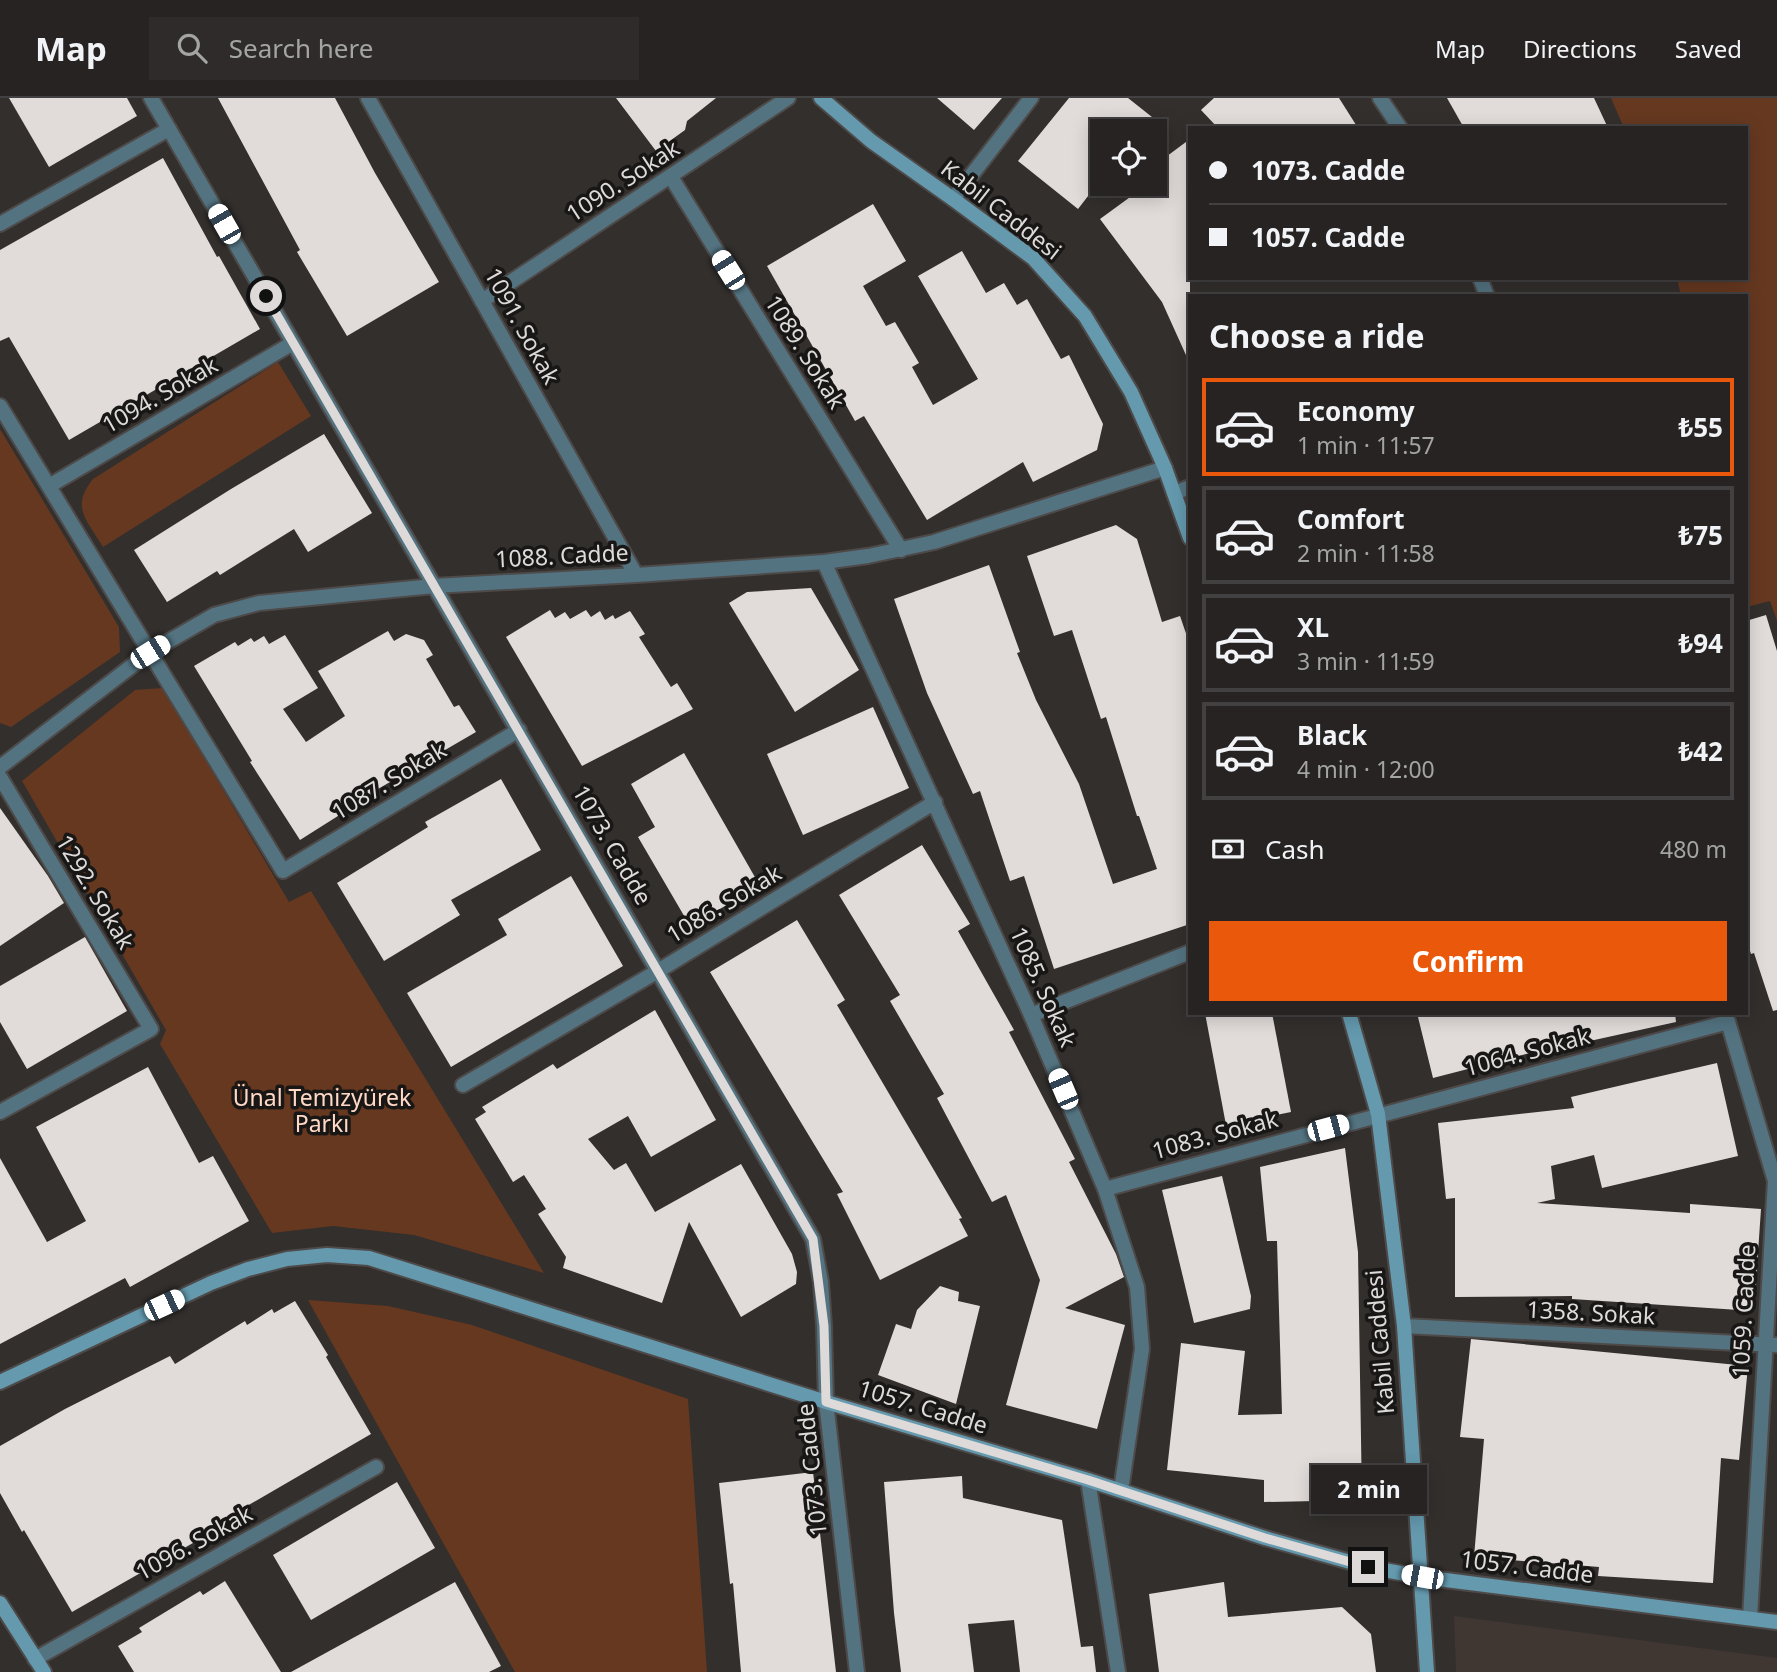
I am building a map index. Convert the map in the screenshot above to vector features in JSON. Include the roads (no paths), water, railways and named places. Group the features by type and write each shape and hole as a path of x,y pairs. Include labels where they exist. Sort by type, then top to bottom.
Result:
{"street":[{"name":"1073. Cadde","path":"151,98 813,1239 824,1326 826,1402 857,1672"},
{"name":"1091. Sokak","path":"368,98 636,575"},
{"name":"1090. Sokak","path":"482,301 788,98"},
{"name":"Kabil Caddesi","path":"821,98 871,141 1033,258 1085,316 1131,392 1165,468 1188,532"},
{"path":"953,199 1031,98"},
{"path":"1380,98 1399,126"},
{"path":"0,224 169,128"},
{"name":"1089. Sokak","path":"671,177 901,550"},
{"name":"1094. Sokak","path":"49,486 293,344"},
{"path":"0,406 150,652"},
{"name":"1088. Cadde","path":"0,767 150,652 214,615 260,603 434,586 824,562 934,542 1165,468"},
{"path":"1174,493 1188,488"},
{"name":"1085. Sokak","path":"824,562 1031,1015 1105,1188 1137,1286 1142,1349 1121,1490"},
{"name":"1087. Sokak","path":"150,652 283,871 519,730"},
{"name":"1292. Sokak","path":"0,777 151,1029 0,1112"},
{"name":"1086. Sokak","path":"463,1085 658,971 935,802"},
{"path":"1031,1015 1188,953"},
{"name":"Kabil Caddesi","path":"1350,1015 1378,1114 1404,1326 1427,1672"},
{"name":"1064. Sokak","path":"1378,1114 1727,1018"},
{"name":"1059. Cadde","path":"1727,1018 1774,1181 1771,1345 1750,1618"},
{"name":"1083. Sokak","path":"1105,1188 1378,1114"},
{"name":"1057. Cadde","path":"0,1382 211,1283 248,1269 287,1259 327,1255 369,1258 826,1402 1368,1567 1422,1577 1777,1622"},
{"name":"1358. Sokak","path":"1404,1326 1771,1345"},
{"name":"1096. Sokak","path":"35,1659 376,1467"},
{"path":"1088,1480 1118,1672"},
{"path":"0,1603 44,1672"}],"park label":[{"name":"Ünal Temizyürek Parkı","path":"322,1111"}]}
